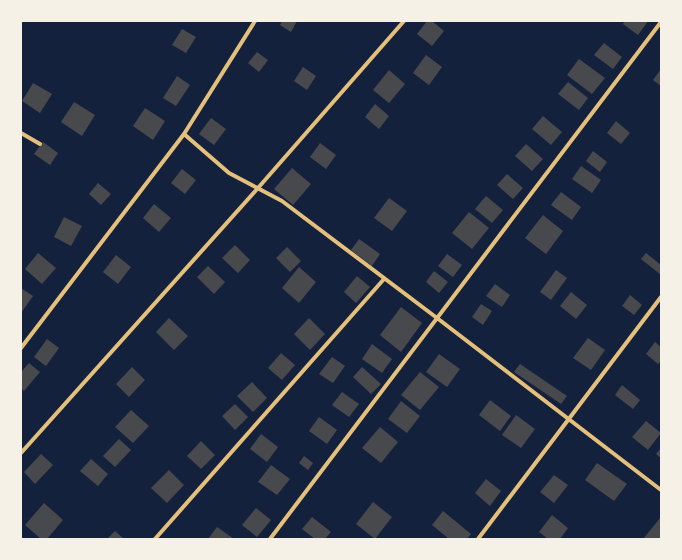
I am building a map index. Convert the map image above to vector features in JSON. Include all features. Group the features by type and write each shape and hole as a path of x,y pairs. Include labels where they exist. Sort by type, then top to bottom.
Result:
{"street":[{"path":"21,348 184,134 255,21"},
{"path":"21,453 258,188 404,21"},
{"path":"270,539 661,22"},
{"path":"21,133 40,144"},
{"path":"184,134 229,173 282,201 661,490"},
{"path":"155,539 384,279"},
{"path":"478,539 661,297"}],"building":[{"path":"282,21 297,21 291,32 280,25"},
{"path":"427,21 432,21 444,31 432,46 417,34"},
{"path":"625,21 648,21 638,35 623,24"},
{"path":"182,29 196,37 186,53 172,45"},
{"path":"604,43 622,57 613,69 594,55"},
{"path":"257,52 268,60 259,72 248,63"},
{"path":"426,55 442,67 429,85 413,73"},
{"path":"579,59 605,78 592,94 567,75"},
{"path":"303,67 316,76 307,90 294,81"},
{"path":"661,69 661,86 653,80"},
{"path":"389,70 405,84 389,103 373,90"},
{"path":"177,76 190,85 176,106 163,98"},
{"path":"568,82 588,98 579,110 558,94"},
{"path":"33,83 52,94 40,113 22,101"},
{"path":"74,102 95,115 82,136 61,122"},
{"path":"375,104 389,116 379,129 365,117"},
{"path":"145,108 165,121 153,140 133,126"},
{"path":"543,116 562,132 551,145 532,129"},
{"path":"211,118 226,129 214,145 199,134"},
{"path":"616,121 630,133 621,144 607,133"},
{"path":"43,142 58,153 50,165 34,154"},
{"path":"320,143 336,155 326,169 310,157"},
{"path":"526,144 543,159 532,171 515,156"},
{"path":"593,151 607,162 600,172 586,161"},
{"path":"581,166 601,180 592,193 572,179"},
{"path":"292,168 311,184 293,205 274,189"},
{"path":"182,169 196,180 185,194 171,183"},
{"path":"507,174 523,188 513,199 497,185"},
{"path":"98,183 111,194 101,205 89,194"},
{"path":"561,192 581,207 572,220 551,205"},
{"path":"486,196 503,210 492,223 475,209"},
{"path":"389,198 407,211 392,231 374,218"},
{"path":"154,204 171,218 159,232 143,218"},
{"path":"469,212 489,228 472,249 452,233"},
{"path":"543,215 563,231 546,254 525,238"},
{"path":"64,217 82,226 71,246 54,237"},
{"path":"359,239 380,254 372,266 351,250"},
{"path":"235,245 250,260 238,273 222,258"},
{"path":"287,247 301,261 290,272 276,258"},
{"path":"38,253 56,268 42,284 25,269"},
{"path":"646,253 661,265 661,275 641,259"},
{"path":"447,254 462,265 453,277 438,266"},
{"path":"116,255 131,267 118,284 103,272"},
{"path":"208,266 225,282 214,294 197,277"},
{"path":"299,267 316,282 299,303 282,288"},
{"path":"556,270 567,278 551,300 540,292"},
{"path":"434,271 448,282 439,293 426,282"},
{"path":"357,276 370,287 356,303 344,292"},
{"path":"495,284 510,295 502,307 486,296"},
{"path":"21,288 33,296 21,313"},
{"path":"571,292 587,305 576,319 560,306"},
{"path":"630,295 642,305 634,315 622,306"},
{"path":"481,304 492,311 483,325 472,317"},
{"path":"401,307 422,323 401,352 380,335"},
{"path":"169,318 188,336 174,350 156,332"},
{"path":"309,318 325,334 310,350 294,334"},
{"path":"588,338 605,350 591,370 573,358"},
{"path":"47,339 59,348 46,366 34,357"},
{"path":"655,342 661,347 661,361 658,364 646,354"},
{"path":"372,344 392,359 382,373 362,359"},
{"path":"281,353 295,365 282,380 268,368"},
{"path":"439,354 460,369 447,387 426,372"},
{"path":"332,357 345,366 333,383 319,374"},
{"path":"29,363 40,372 24,391 21,388 21,372"},
{"path":"520,364 567,396 561,404 514,372"},
{"path":"132,367 145,380 129,397 116,384"},
{"path":"362,367 381,384 371,394 353,377"},
{"path":"420,372 439,387 420,410 401,395"},
{"path":"252,382 267,398 253,412 237,396"},
{"path":"622,385 640,400 633,409 615,395"},
{"path":"342,392 359,404 349,417 332,405"},
{"path":"490,400 511,416 500,431 479,415"},
{"path":"401,401 420,416 407,433 388,419"},
{"path":"235,404 248,417 235,430 222,416"},
{"path":"131,410 149,426 133,443 115,427"},
{"path":"516,415 535,429 521,448 502,435"},
{"path":"319,417 337,430 327,444 309,431"},
{"path":"646,421 661,433 648,450 632,437"},
{"path":"380,427 398,442 381,463 362,448"},
{"path":"261,434 278,447 267,462 250,449"},
{"path":"119,439 131,450 115,467 103,456"},
{"path":"201,441 215,455 201,469 187,456"},
{"path":"661,448 661,458 656,454"},
{"path":"41,454 53,465 35,484 24,472"},
{"path":"304,456 313,463 308,470 299,463"},
{"path":"91,459 108,474 98,486 80,471"},
{"path":"597,463 627,484 614,501 585,480"},
{"path":"271,465 290,479 277,495 258,482"},
{"path":"169,470 184,485 167,503 151,488"},
{"path":"554,475 568,485 554,503 540,492"},
{"path":"486,479 501,491 490,506 475,493"},
{"path":"373,502 392,517 375,539 356,524"},
{"path":"44,503 63,520 47,539 41,539 25,525"},
{"path":"256,508 271,520 257,537 242,525"},
{"path":"443,511 471,534 467,539 449,539 432,525"},
{"path":"552,515 568,528 560,539 548,539 539,532"},
{"path":"312,517 331,532 325,539 315,539 302,529"},
{"path":"661,517 661,539 643,539"},
{"path":"217,527 234,539 208,539"},
{"path":"115,531 124,539 107,539"}]}
